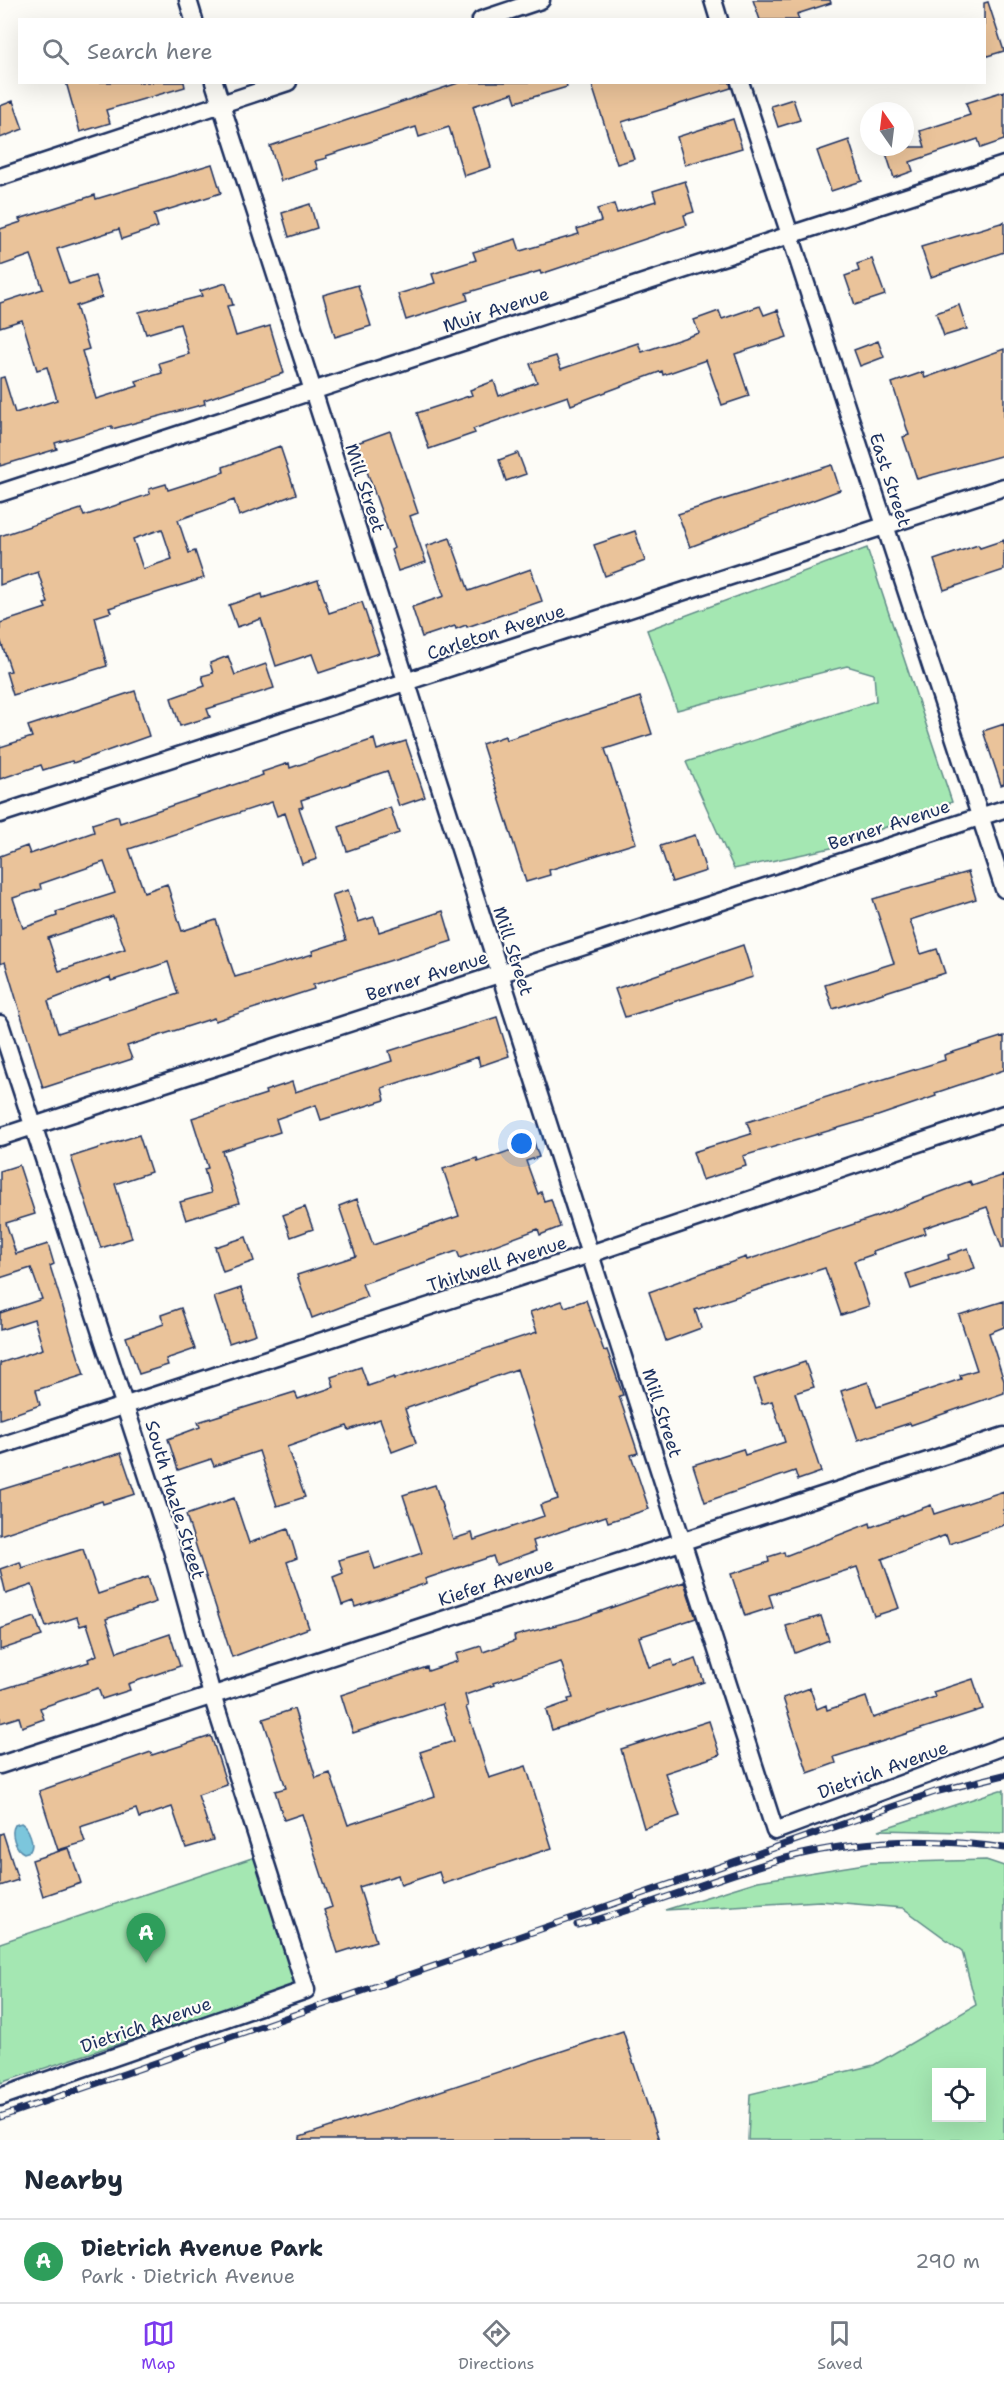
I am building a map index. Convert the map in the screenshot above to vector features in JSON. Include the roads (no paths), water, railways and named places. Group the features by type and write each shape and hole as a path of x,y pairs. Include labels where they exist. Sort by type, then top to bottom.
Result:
{"street":[{"path":"188,0 193,18"},
{"path":"487,18 541,0"},
{"path":"713,0 718,18"},
{"name":"Mill Street","path":"215,84 775,1831"},
{"path":"0,177 282,84"},
{"name":"East Street","path":"741,84 1004,889"},
{"name":"Muir Avenue","path":"0,493 1004,165"},
{"name":"Carleton Avenue","path":"0,814 1004,487"},
{"name":"Berner Avenue","path":"0,1137 1004,809"},
{"name":"South Hazle Street","path":"0,1024 172,1550 212,1695 306,1990"},
{"name":"Thirlwell Avenue","path":"0,1446 590,1254 1004,1114"},
{"name":"Kiefer Avenue","path":"0,1765 1004,1436"},
{"name":"Dietrich Avenue","path":"775,1831 1004,1746"},
{"name":"Dietrich Avenue","path":"0,2097 306,1990"}],"water":[{"path":"21,1823 31,1840 30,1851 24,1853 18,1848 13,1836 15,1825"}],"railway":[{"path":"0,2117 935,1792 1004,1775"},
{"path":"577,1925 630,1910 786,1858 840,1847 922,1841 1004,1848"}],"place":[{"name":"Dietrich Avenue Park","path":"146,1963"}]}
